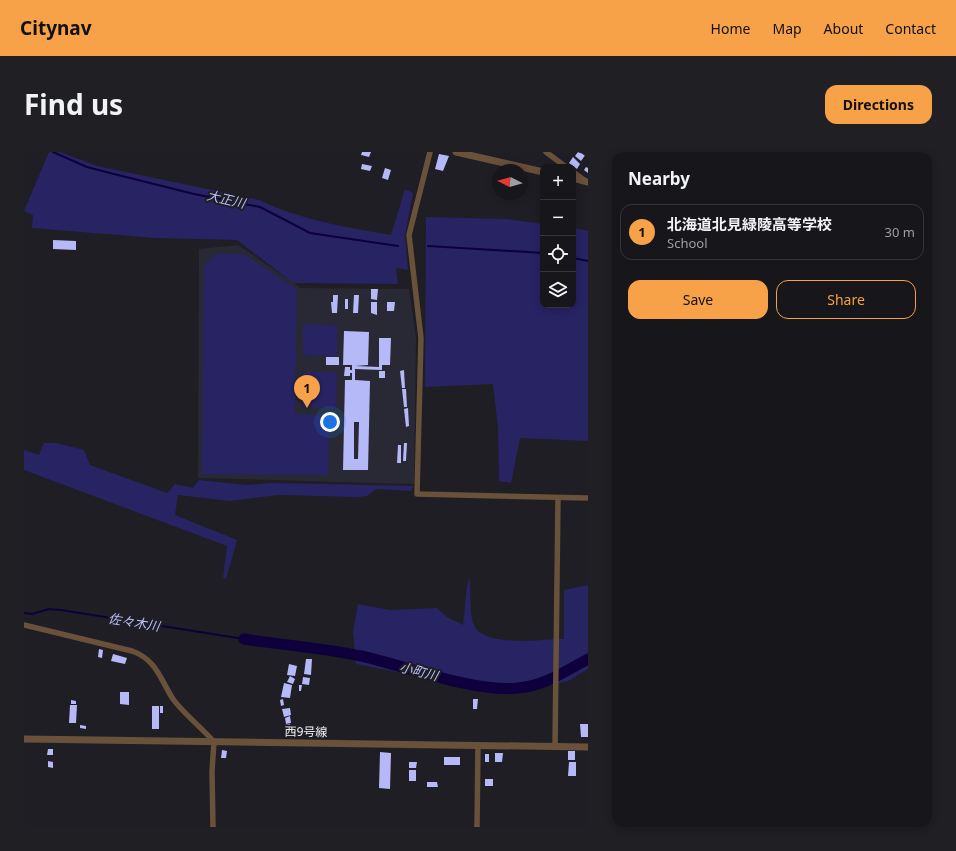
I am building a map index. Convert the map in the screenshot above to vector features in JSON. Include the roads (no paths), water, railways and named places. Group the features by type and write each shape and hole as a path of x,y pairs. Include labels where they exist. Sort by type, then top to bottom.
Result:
{"street":[{"path":"430,152 409,235 420,338 417,494 588,498"},
{"path":"456,152 540,171"},
{"path":"546,152 562,164"},
{"path":"576,174 587,181"},
{"path":"576,179 587,181"},
{"path":"555,747 558,498"},
{"path":"24,625 140,655 158,671 173,700 214,742 212,771 213,827"},
{"name":"西9号線","path":"24,739 588,747"},
{"path":"477,827 478,745"}],"waterway":[{"name":"大正川","path":"53,152 87,167 194,194 260,207 310,233 398,246"},
{"name":"大正川","path":"428,246 540,253"},
{"name":"大正川","path":"576,259 588,261"},
{"name":"佐々木川","path":"24,613 32,614 49,609 61,610 244,639"},
{"name":"小町川","path":"244,639 347,653 379,660 440,678 482,687 528,687 546,681 588,659"}],"place":[{"name":"北海道北見緑陵高等学校","path":"307,408"}]}
